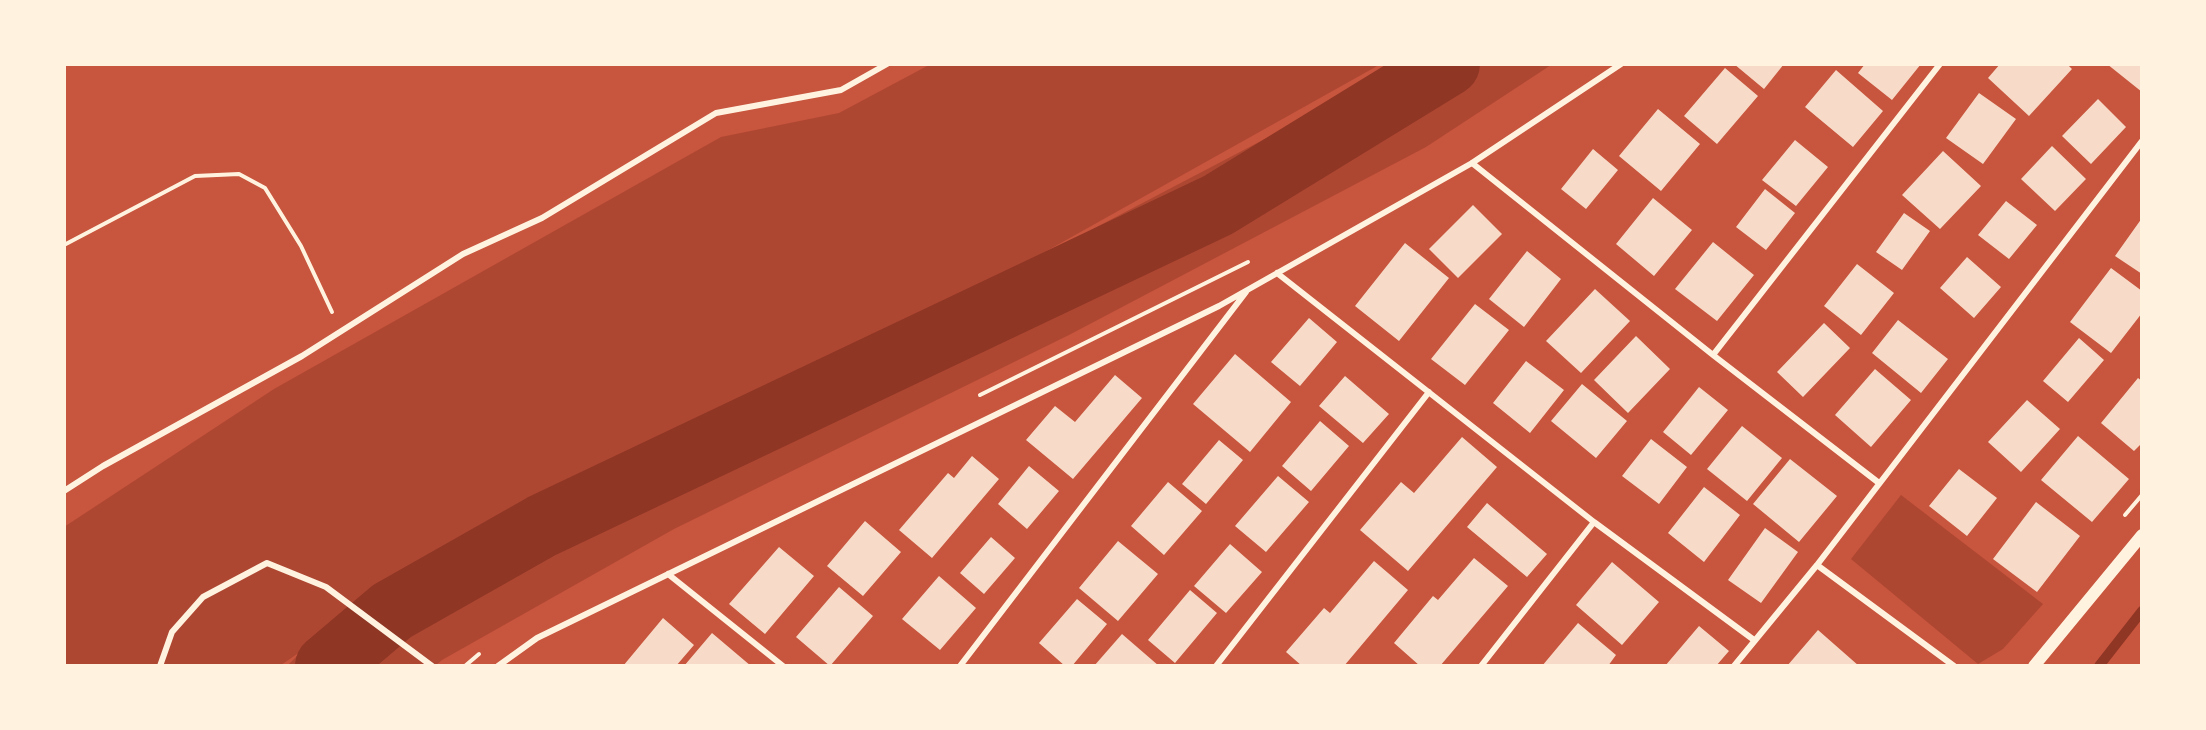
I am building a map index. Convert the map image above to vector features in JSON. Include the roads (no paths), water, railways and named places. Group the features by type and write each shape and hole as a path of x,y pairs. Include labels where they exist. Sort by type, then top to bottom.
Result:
{"main road":[{"path":"2034,666 2142,535"}],"street":[{"path":"64,492 103,466 302,356 463,254 542,218 716,113 841,90 887,64"},
{"path":"498,666 537,638 1219,306 1472,163 1621,64"},
{"path":"1713,355 1940,64"},
{"path":"1734,666 1817,565 2142,141"},
{"path":"1472,163 1713,355 1879,483"},
{"path":"1277,273 1594,522 1754,640"},
{"path":"960,666 1248,289"},
{"path":"1216,666 1429,392"},
{"path":"1481,666 1594,522"},
{"path":"160,666 172,632 203,597 267,563 326,587 432,666"},
{"path":"1817,565 1954,666"},
{"path":"668,574 783,666"}],"waterway":[{"path":"327,666 392,611 542,526 1218,205 1448,64"},
{"path":"2099,666 2142,611"}]}
